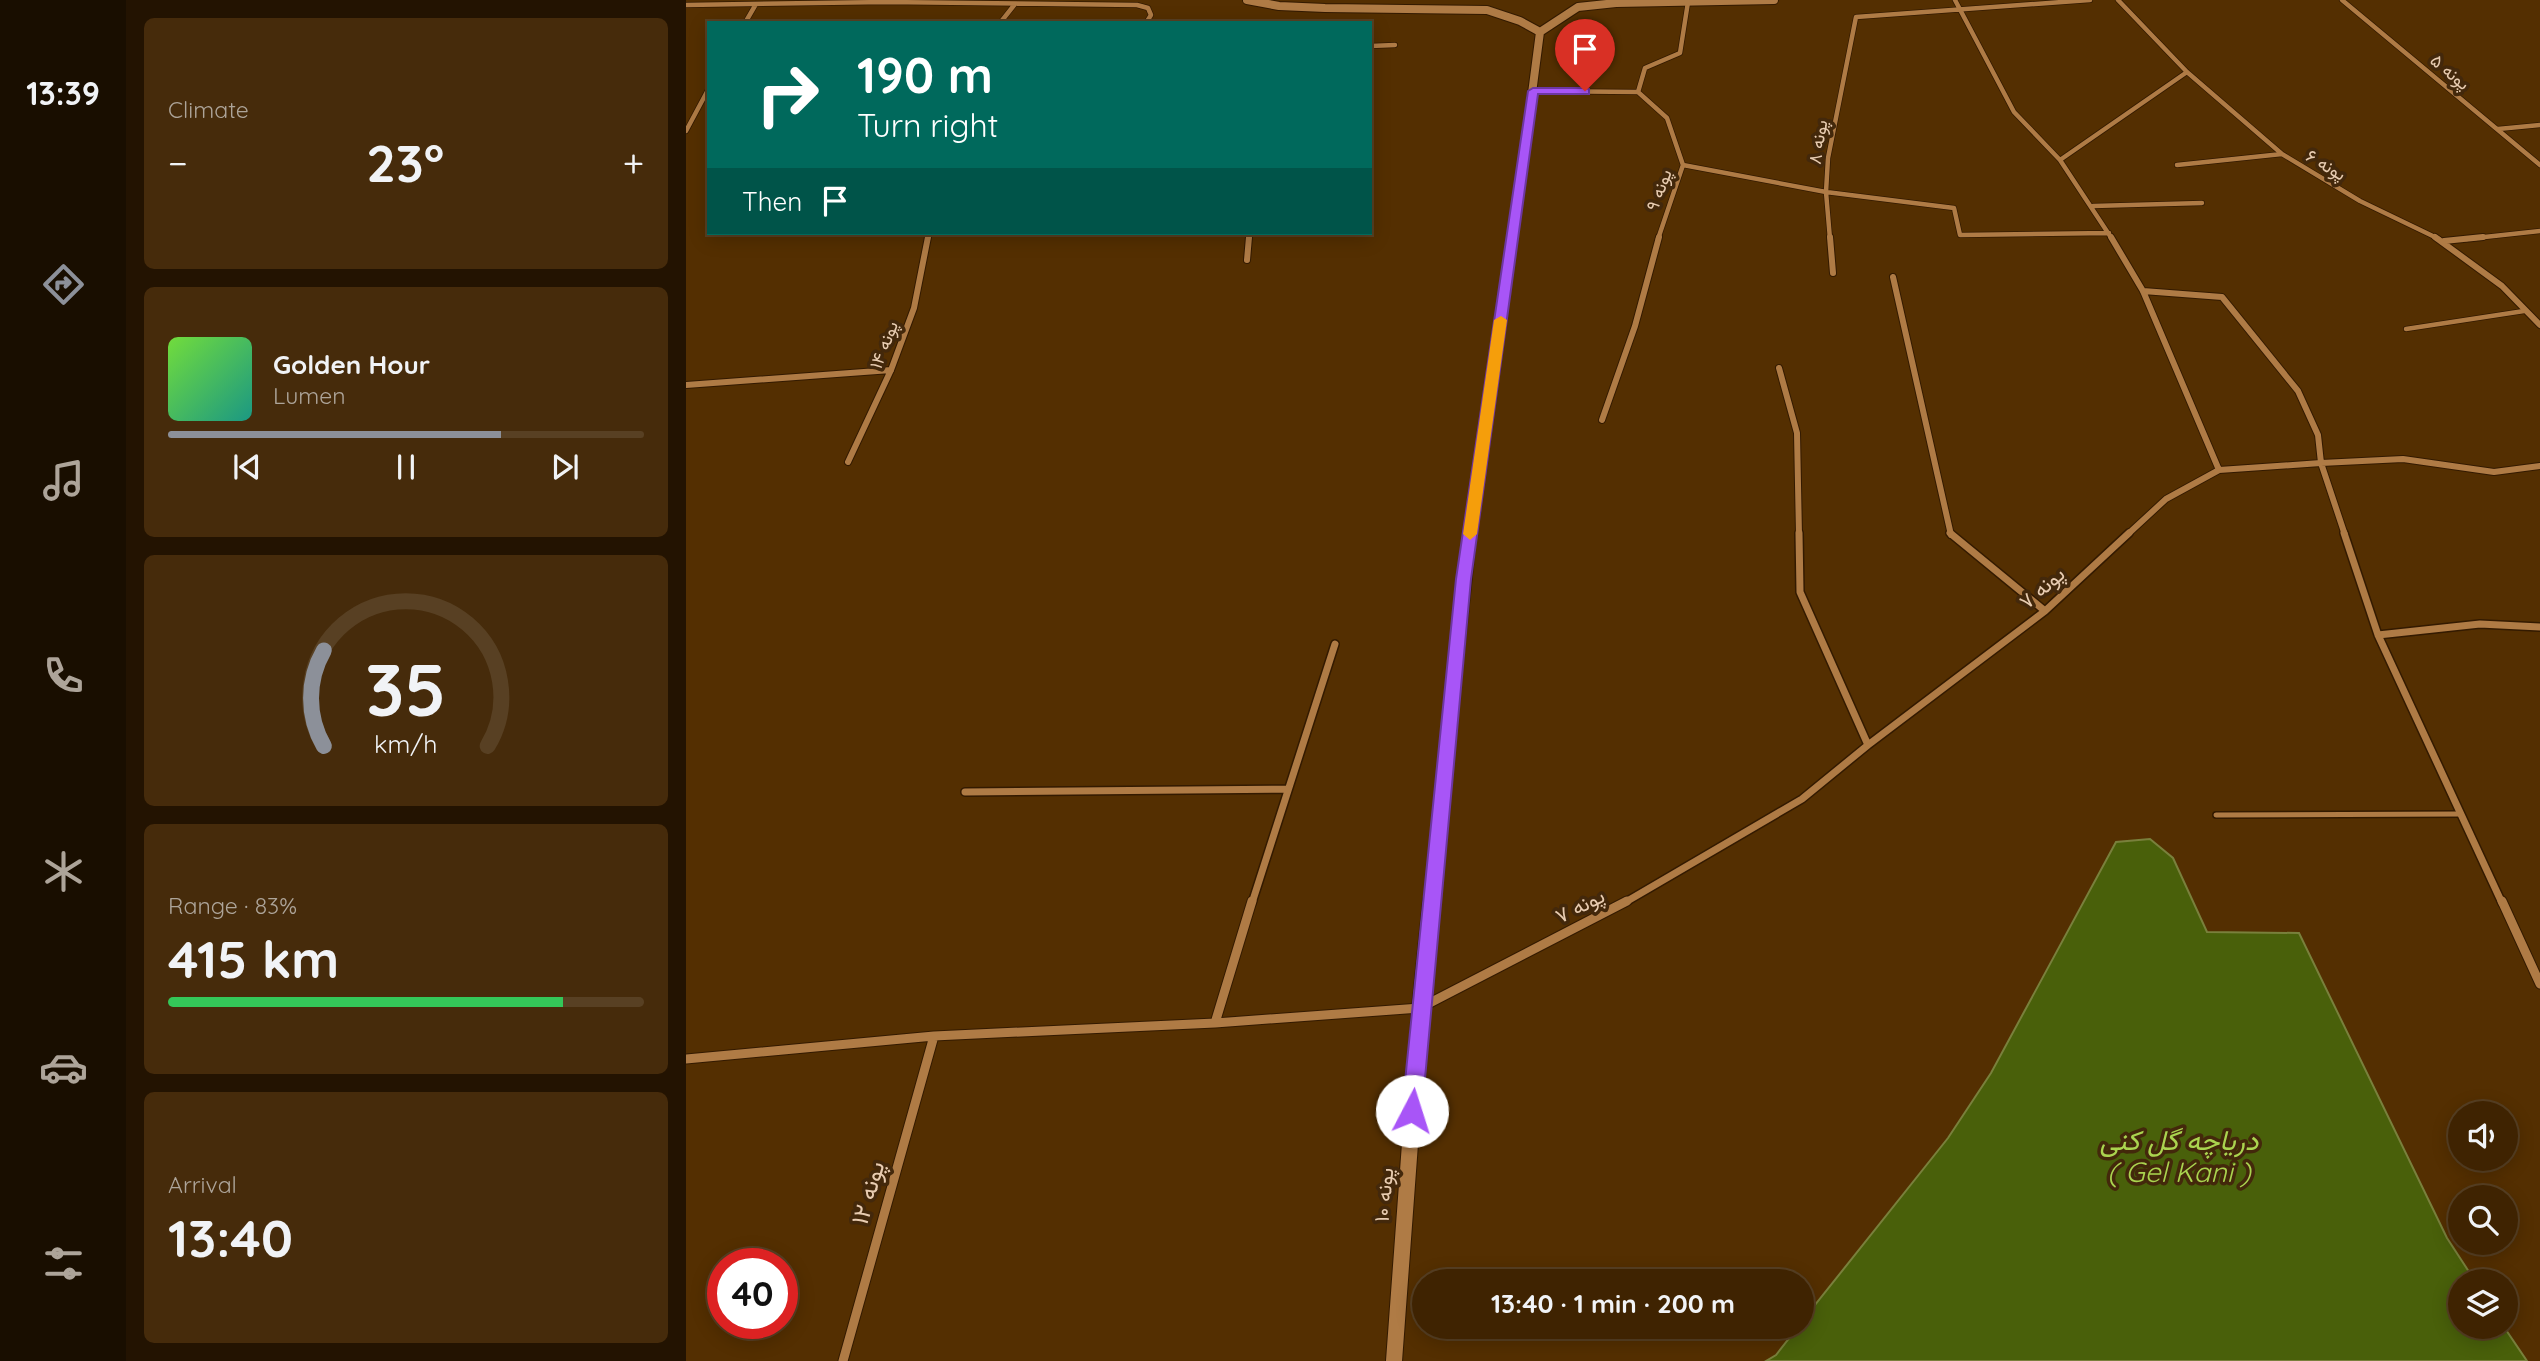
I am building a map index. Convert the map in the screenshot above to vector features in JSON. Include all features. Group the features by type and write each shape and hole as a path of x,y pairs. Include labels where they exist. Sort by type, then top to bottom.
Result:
{"street":[{"path":"1247,0 1279,6 1325,8 1488,10 1520,21 1540,32 1578,7 1616,3 1774,0"},
{"path":"1955,0 2014,112 2060,160 2093,206 2143,291 2219,470 2403,459 2494,472 2540,466"},
{"path":"1959,10 2090,0"},
{"name":"پونه ۶","path":"2118,0 2187,72 2282,155 2360,201 2444,241 2502,286 2540,325"},
{"name":"پونه ۵","path":"2342,0 2540,165"},
{"path":"1533,91 1638,92 1645,68 1680,53 1688,2"},
{"path":"746,21 756,4"},
{"path":"1002,21 1015,4"},
{"path":"686,5 1137,5 1148,8 1151,15 1147,21"},
{"name":"پونه ۸","path":"1833,273 1826,192 1828,158 1856,17 1959,10"},
{"name":"پونه ۱۰","path":"1394,1361 1420,1008 1463,579 1540,32"},
{"path":"1372,46 1395,45"},
{"path":"2060,160 2187,72"},
{"path":"686,131 707,92"},
{"name":"پونه ۹","path":"1602,420 1635,326 1667,206 1684,165 1668,118 1638,92"},
{"path":"2498,129 2540,125"},
{"path":"2177,165 2282,155"},
{"path":"1684,165 1826,192 1954,208 1960,235 2109,233"},
{"path":"2093,206 2202,203"},
{"path":"2444,241 2540,231"},
{"name":"پونه ۱۴","path":"848,463 891,370 914,308 929,235"},
{"path":"1247,260 1249,235"},
{"path":"1893,277 1950,534 2045,611"},
{"path":"2143,291 2222,297 2298,391 2318,435 2321,463 2378,635 2540,984"},
{"path":"1779,368 1797,433 1800,592 1868,745"},
{"path":"686,386 891,370"},
{"name":"پونه ۷","path":"1420,1008 1630,900 1802,799 1868,745 2045,611 2166,499 2219,470"},
{"path":"2378,635 2480,624 2540,627"},
{"path":"1216,1023 1287,789 1335,645"},
{"path":"965,792 1287,789"},
{"path":"686,1059 934,1036 1216,1023 1420,1008"},
{"name":"پونه ۱۲","path":"843,1361 934,1036"}],"lane":[{"path":"2406,329 2524,311"},
{"path":"2216,815 2460,814"}],"water":[{"name":"دریاچه گل کنی ( Gel Kani )","path":"2150,839 2173,858 2207,932 2299,933 2448,1240 2448,1255 2458,1255 2467,1269 2448,1269 2448,1339 2512,1339 2527,1361 1766,1361 1776,1355 1789,1339 1814,1339 1814,1306 1948,1138 1991,1073 2116,842"}],"slow traffic":[{"path":"1470,534 1501,320"}],"route":[{"path":"1412,1111 1463,579 1533,91 1585,91"}]}
